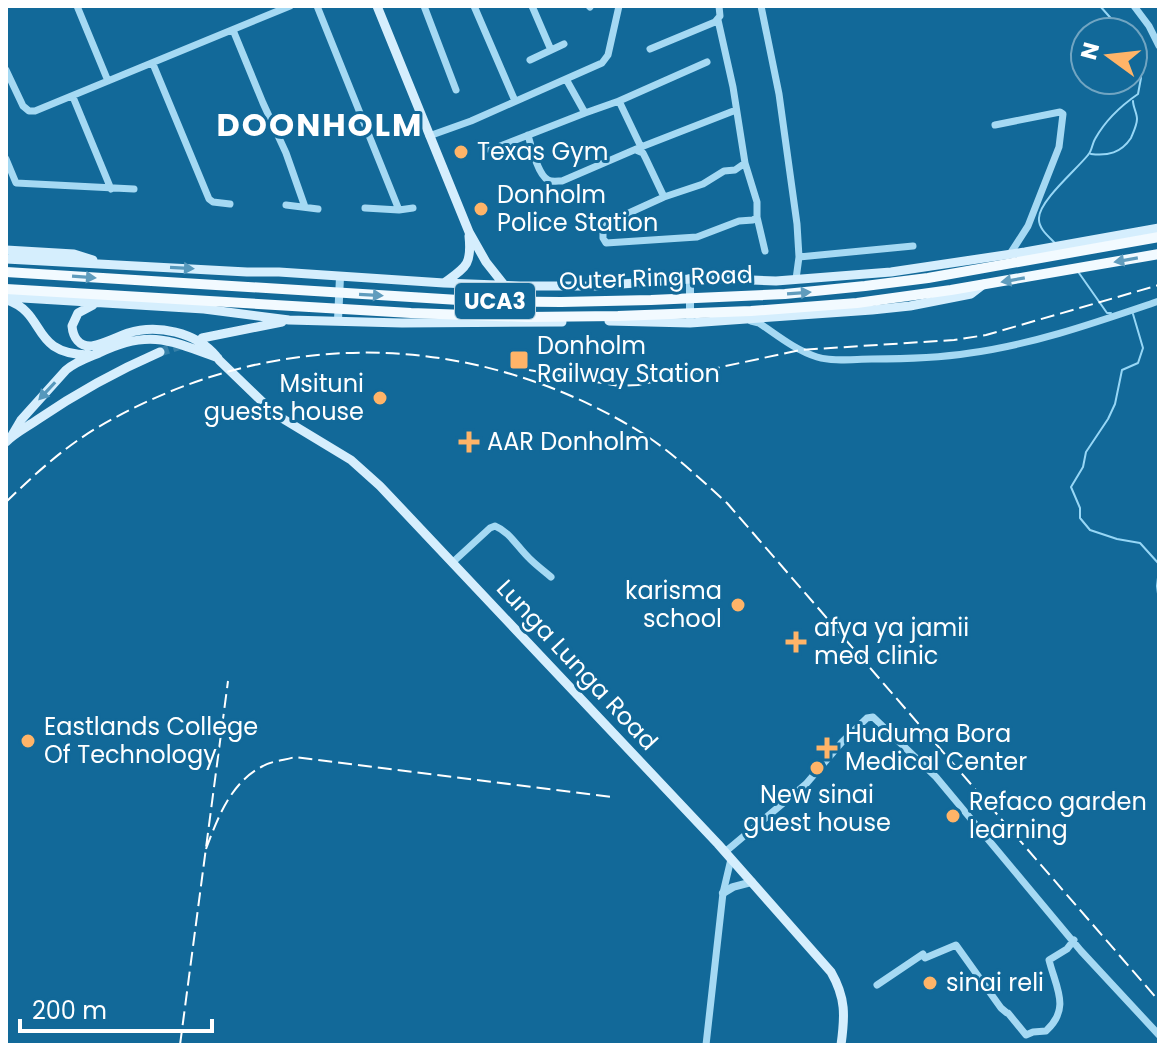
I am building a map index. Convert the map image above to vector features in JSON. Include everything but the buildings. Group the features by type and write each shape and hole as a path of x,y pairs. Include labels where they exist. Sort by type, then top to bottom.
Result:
{"main road":[{"path":"377,6 469,232 486,262 505,286"},
{"path":"444,283 467,264 471,252 469,232"},
{"name":"UCA3","path":"1079,247 1141,232 1157,235"},
{"name":"Outer Ring Road","path":"6,272 419,298 561,302 651,300 832,290 928,278 1027,256 1157,235"},
{"path":"6,250 74,254 109,264"},
{"name":"UCA3","path":"6,259 279,272 340,281 395,279 505,286 594,286 776,281 891,272 1010,254 1027,256"},
{"name":"Outer Ring Road","path":"6,289 411,313 567,317 832,306 906,297 1159,254"},
{"name":"Outer Ring Road","path":"6,298 204,309 289,320 338,316 402,323 743,319 910,306 971,294 984,284"},
{"path":"6,298 26,310 54,347 70,354 93,355"},
{"name":"Lunga Lunga Road","path":"100,303 82,310 74,318 73,334 79,342 93,346 141,330 170,331 197,341 211,350 275,414 351,460 380,486 728,856 831,972 840,987 844,1004 841,1045"},
{"path":"202,338 289,320"},
{"name":"Lunga Lunga Road","path":"8,440 21,420 66,370 128,341 157,338 219,359"},
{"path":"8,440 89,386 160,352"}],"street":[{"path":"77,6 108,81"},
{"path":"7,75 23,106 35,111 233,30 273,9 290,6"},
{"path":"317,6 399,210"},
{"path":"424,6 456,90"},
{"path":"474,6 515,101"},
{"path":"532,6 551,50"},
{"path":"429,136 471,121 606,60 619,6"},
{"path":"719,6 718,20 765,251"},
{"path":"761,6 779,94 797,224 799,257 796,279"},
{"path":"1134,6 1159,46"},
{"path":"650,49 718,20"},
{"path":"233,30 286,153 305,207"},
{"path":"530,60 564,44"},
{"path":"490,150 619,101 707,62"},
{"path":"153,64 209,199 230,204"},
{"path":"566,79 585,113"},
{"path":"73,97 111,189"},
{"path":"619,101 638,148 664,197"},
{"path":"528,135 545,179 562,181 736,110"},
{"path":"995,125 1052,113 1063,114 1059,147 1028,226 1010,254"},
{"path":"6,159 16,183"},
{"path":"745,163 703,184 664,197 609,222 603,230 603,238 606,243 697,237 757,217"},
{"path":"6,183 134,189"},
{"path":"286,205 318,209"},
{"path":"365,208 413,208"},
{"path":"799,257 913,246"},
{"path":"338,316 340,281"},
{"path":"690,282 690,319"},
{"path":"743,319 759,323 800,350 827,359 894,359 967,354 1077,328 1159,301"},
{"path":"453,562 495,526 510,536 529,559 551,577"},
{"path":"706,1045 728,856 806,784 867,718 873,717 936,777 1081,951 1159,1035"},
{"path":"723,893 752,882"},
{"path":"877,985 923,954 925,958 956,945 1001,1008 1026,1035 1046,1031 1058,1018 1060,1009 1049,960 1067,949 1074,940"}],"waterway":[{"path":"1100,6 1109,16"},
{"path":"1055,243 1040,225 1039,218 1045,203 1089,153 1109,120 1135,96"},
{"path":"1091,154 1114,152 1131,138 1137,121 1133,101"},
{"path":"1079,273 1107,313 1111,313"},
{"path":"1133,314 1143,348 1138,363 1122,370 1115,404 1086,452 1083,467 1071,487 1080,508 1080,518 1090,530 1140,543 1159,564"},
{"path":"1159,569 1159,602"}],"tunnel":[{"path":"160,352 184,344"}],"railway":[{"path":"529,370 619,386 638,385 800,350 954,340 986,335 1159,285"},
{"path":"6,502 83,437 160,396 227,372 295,358 364,353 432,357 500,371 567,394 645,435 727,503 1159,1001"},
{"path":"180,1045 228,681"},
{"path":"206,849 221,813 242,781 267,764 295,757 612,797"}],"place":[{"name":"Texas Gym","path":"461,152"},
{"name":"Donholm Police Station","path":"481,209"},
{"name":"Donholm Railway Station","path":"519,360"},
{"name":"Msituni guests house","path":"380,398"},
{"name":"AAR Donholm","path":"469,442"},
{"name":"karisma school","path":"738,605"},
{"name":"afya ya jamii med clinic","path":"796,642"},
{"name":"Eastlands College Of Technology","path":"28,741"},
{"name":"Huduma Bora Medical Center","path":"827,748"},
{"name":"New sinai guest house","path":"817,768"},
{"name":"Refaco garden learning","path":"953,816"},
{"name":"sinai reli","path":"930,983"}],"district":[{"name":"DOONHOLM","path":"320,125"}]}
